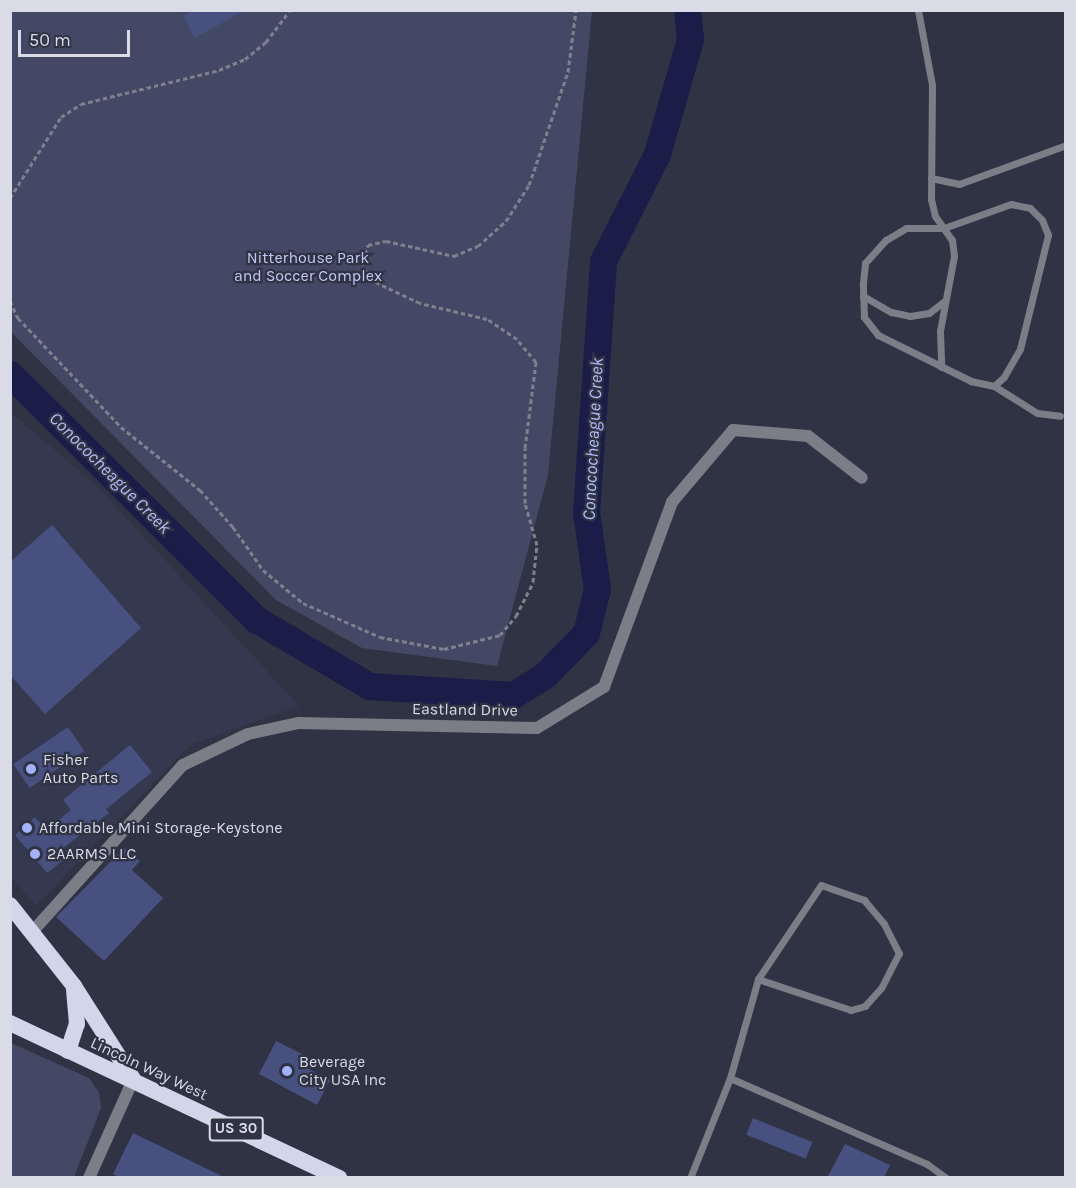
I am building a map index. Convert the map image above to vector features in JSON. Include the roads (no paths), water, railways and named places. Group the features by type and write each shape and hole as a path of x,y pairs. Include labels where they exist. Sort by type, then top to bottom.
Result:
{"highway":[{"path":"10,905 74,986 133,1080"},
{"path":"68,1051 77,1024 74,986"},
{"name":"Lincoln Way West","path":"10,1023 339,1178"}],"street":[{"name":"Eastland Drive","path":"32,932 183,765 248,734 298,723 537,728 604,687 672,502 732,430 808,436 862,478"},
{"path":"89,1178 133,1080"}],"lane":[{"path":"918,10 932,85 931,177 935,216 952,240 954,256 943,302 941,368"},
{"path":"931,177 959,184 1065,146"},
{"path":"994,386 1004,377 1020,349 1048,235 1042,220 1030,208 1011,204 944,228 906,228 886,240 865,263 864,317 878,335 941,368 994,386 1036,412 1060,416"},
{"path":"863,296 891,312 910,316 929,314 943,302"},
{"path":"690,1178 730,1078 758,979 821,885 864,900 884,924 899,953 881,988 865,1006 851,1010 758,979"},
{"path":"730,1078 927,1164 946,1178"}],"waterway":[{"name":"Conococheague Creek","path":"10,374 257,620 369,686 513,695 546,674 586,633 597,589 586,512 603,261 657,154 690,39 687,10"}],"place":[{"name":"Fisher Auto Parts","path":"31,769"},
{"name":"Affordable Mini Storage-Keystone","path":"27,828"},
{"name":"2AARMS LLC","path":"35,854"},
{"name":"Beverage City USA Inc","path":"287,1071"}],"park label":[{"name":"Nitterhouse Park and Soccer Complex","path":"308,267"}]}
